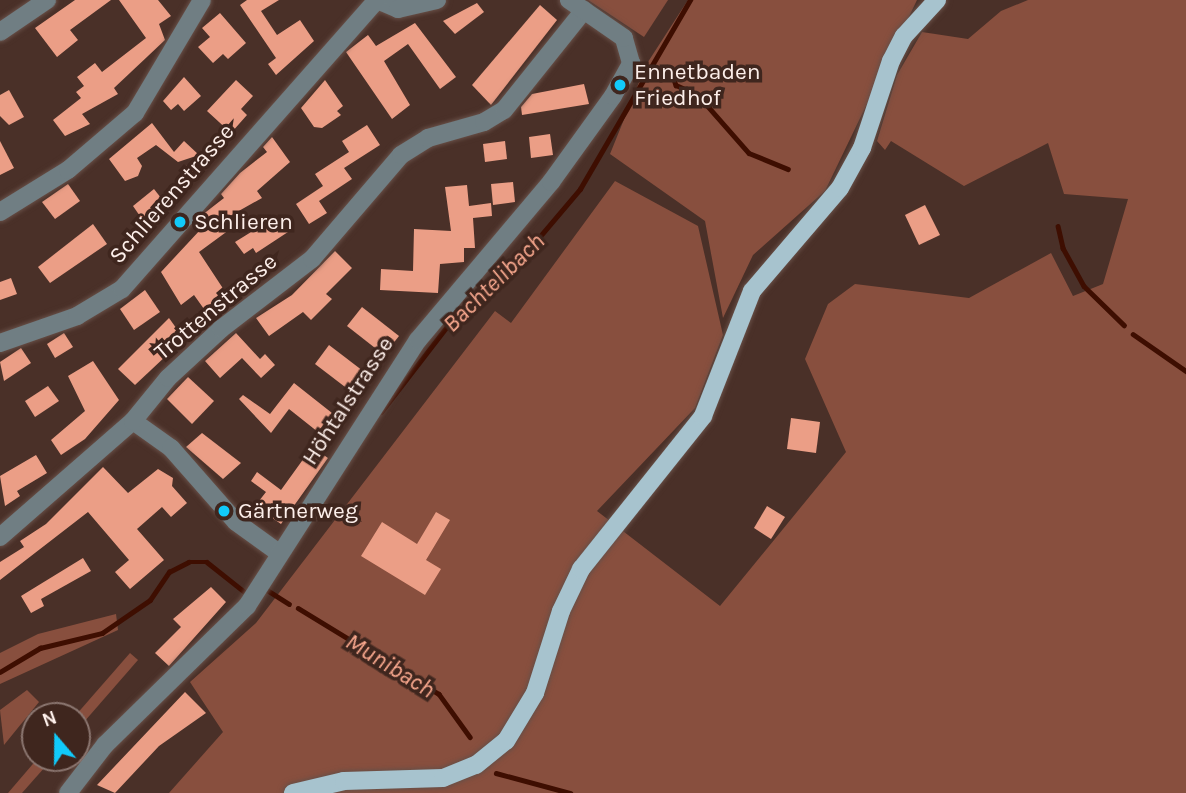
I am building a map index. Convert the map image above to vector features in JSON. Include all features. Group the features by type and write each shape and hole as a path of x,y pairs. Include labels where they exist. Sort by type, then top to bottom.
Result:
{"main road":[{"path":"293,793 344,781 443,778 476,765 506,741 534,693 561,611 581,569 703,416 752,291 840,188 862,148 891,61 904,36 937,0"}],"street":[{"path":"0,33 47,0"},
{"path":"0,212 68,170 126,123 202,0"},
{"path":"377,0 398,9 437,0"},
{"name":"Schlierenstrasse","path":"0,343 77,316 122,289 377,0"},
{"name":"Trottenstrasse","path":"0,537 133,421 160,387 221,329 312,258 401,155 428,138 484,122 504,110 577,5 624,38 631,58"},
{"name":"Höhtalstrasse","path":"68,793 105,745 247,606 418,340 551,182 613,96 631,58"},
{"path":"133,421 170,447 236,522 279,553"}],"shaded area":[{"path":"588,0 668,0 644,37"},
{"path":"688,0 917,0 825,191 753,255 723,318 705,221 610,154 646,65"},
{"path":"1028,0 1186,0 1186,793 169,793 223,732 190,682 256,623 495,311 511,323 615,181 698,226 723,335 695,408 597,511 720,606 846,452 805,359 828,304 855,284 969,298 1051,253 1073,296 1103,284 1128,199 1064,194 1048,143 964,186 891,141 885,150 877,141 897,75 922,32 968,39 1001,11"},
{"path":"116,614 118,630 0,684 0,653 38,634"},
{"path":"130,653 138,660 91,714 91,702 87,702"},
{"path":"27,690 39,702 21,702 21,724 4,745 0,710"},
{"path":"26,772 41,772 22,793 8,793"}],"building":[{"path":"75,0 111,0 70,30 78,40 57,57 35,28"},
{"path":"119,0 158,0 171,16 159,24 165,40 114,88 118,94 82,114 90,124 65,136 53,120 81,98 76,92 84,86 77,77 95,63 102,72 146,38"},
{"path":"247,0 279,0 261,11 277,35 300,20 314,41 276,75 268,64 276,58 240,5"},
{"path":"477,3 484,12 455,34 443,21"},
{"path":"540,5 557,20 491,105 472,85"},
{"path":"220,13 246,43 228,59 223,54 213,63 198,47 210,37 202,28"},
{"path":"415,23 456,77 440,89 408,44 384,61 410,105 392,119 346,52 368,35 376,46"},
{"path":"184,77 201,96 184,111 178,104 171,110 163,101"},
{"path":"236,80 253,96 241,109 247,115 231,133 207,111"},
{"path":"325,80 343,106 337,111 341,115 322,128 314,127 301,108"},
{"path":"584,84 589,104 522,115 521,107 532,94"},
{"path":"9,90 24,117 9,125 0,116 0,95"},
{"path":"152,123 174,152 184,141 199,155 178,162 156,145 137,158 142,166 138,176 125,181 109,159"},
{"path":"367,125 380,145 344,168 352,179 319,201 327,213 309,224 296,204 323,186 315,174 349,152 342,141"},
{"path":"550,134 553,155 531,158 529,137"},
{"path":"272,137 290,162 257,191 262,198 221,221 229,230 199,252 226,293 204,309 194,295 181,305 161,272 201,229 197,224 202,215 224,198 221,194 240,173 267,152 263,147"},
{"path":"0,141 14,168 0,175"},
{"path":"505,141 507,159 485,162 483,144"},
{"path":"212,148 215,152 192,177 183,168"},
{"path":"513,182 515,202 493,205 491,184"},
{"path":"68,184 80,201 55,219 42,202"},
{"path":"467,185 469,206 491,203 492,216 473,218 475,248 464,248 464,262 440,264 438,293 380,290 381,269 413,271 414,229 451,231 445,187"},
{"path":"154,189 168,207 146,225 133,206"},
{"path":"925,205 940,235 919,245 905,215"},
{"path":"277,216 288,232 256,253 253,248 244,254 235,242"},
{"path":"93,224 107,244 50,283 38,267"},
{"path":"335,251 352,268 326,294 332,299 311,320 303,312 269,336 256,318 292,295"},
{"path":"11,278 17,294 0,300 0,282"},
{"path":"145,290 160,312 134,330 120,309"},
{"path":"362,307 399,336 384,355 347,326"},
{"path":"169,318 184,339 135,385 118,369"},
{"path":"64,333 73,347 55,358 47,344"},
{"path":"236,333 260,359 265,354 275,365 261,378 242,358 220,378 205,361"},
{"path":"329,345 367,374 353,393 315,364"},
{"path":"21,348 31,363 4,381 0,362"},
{"path":"93,361 119,400 85,439 61,455 51,440 85,411 68,376"},
{"path":"188,377 214,401 192,424 167,399"},
{"path":"294,383 332,413 318,432 289,409 271,433 239,399 243,395 270,414"},
{"path":"48,386 59,401 35,417 25,401"},
{"path":"791,418 820,422 816,453 787,449"},
{"path":"202,433 241,463 223,479 186,447"},
{"path":"312,447 328,458 281,524 255,506 266,492 251,481 257,472 281,490"},
{"path":"36,455 47,473 17,491 20,496 5,506 0,476"},
{"path":"103,467 128,493 158,469 173,478 172,486 187,503 171,517 162,507 137,529 164,560 130,589 115,572 129,560 88,512 0,580 0,562 24,547 20,541 46,524"},
{"path":"767,506 785,517 771,539 754,528"},
{"path":"436,512 450,520 426,560 441,569 425,595 361,556 382,522 417,544"},
{"path":"83,558 91,571 41,599 44,606 31,613 21,596"},
{"path":"211,587 226,602 169,666 155,653 181,627 173,619"},
{"path":"185,692 206,713 159,746 115,793 97,785"}],"waterway":[{"name":"Bachtelibach","path":"381,412 458,312 497,287 580,189 690,0"},
{"path":"671,70 676,85 698,95 749,153 788,169"},
{"path":"1058,226 1063,248 1084,286 1124,325"},
{"path":"1133,334 1186,371"},
{"name":"Bachtelibach","path":"0,672 40,648 102,633 150,600 169,572 189,562 207,562 246,593"},
{"name":"Munibach","path":"267,590 289,604"},
{"name":"Munibach","path":"298,608 439,694 470,737"},
{"name":"Munibach","path":"496,773 570,793"}],"place":[{"name":"Ennetbaden Friedhof","path":"620,85"},
{"name":"Schlieren","path":"180,222"},
{"name":"Gärtnerweg","path":"224,511"}]}
